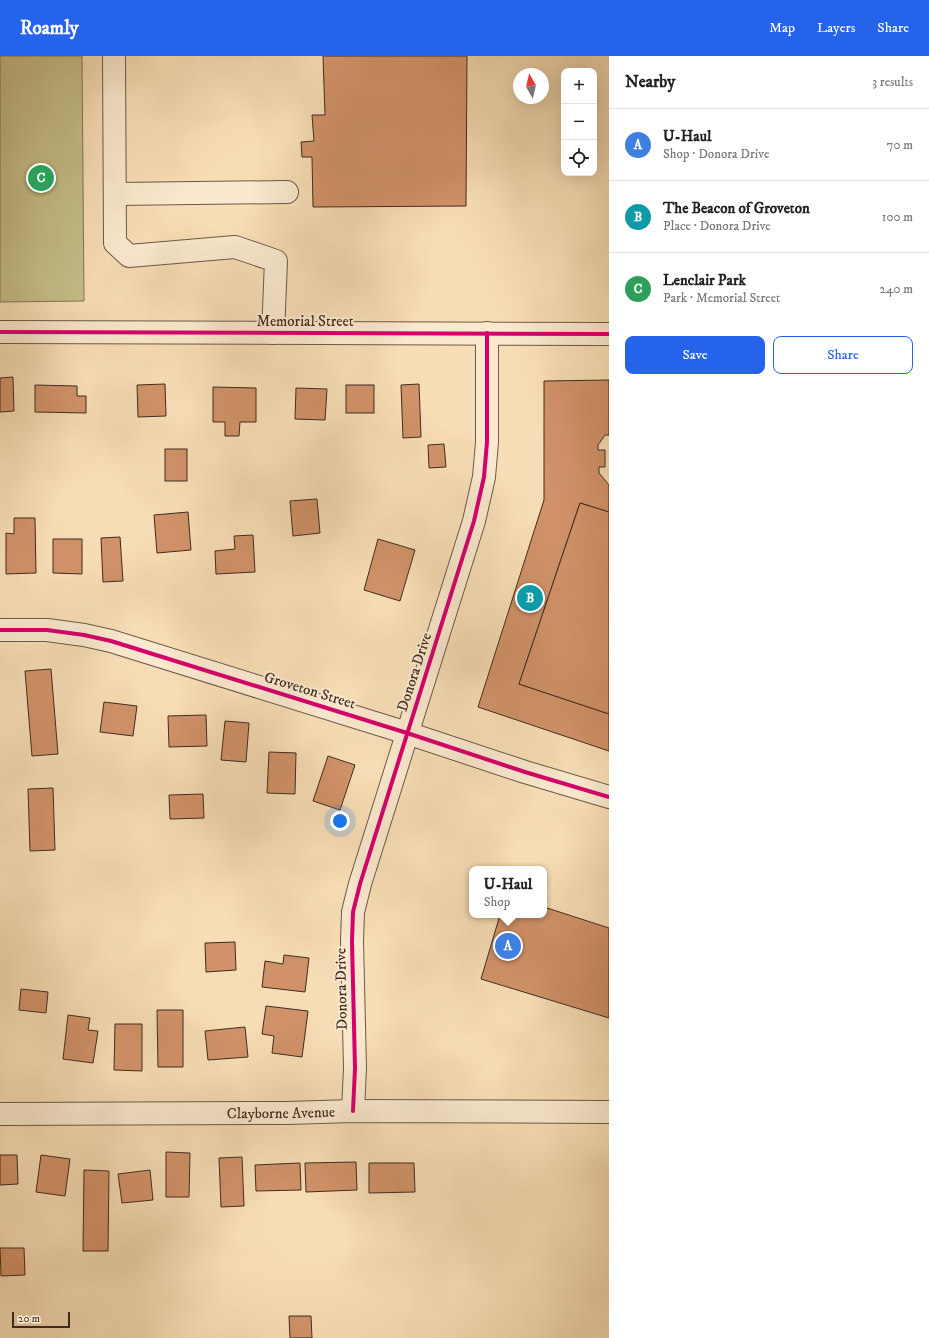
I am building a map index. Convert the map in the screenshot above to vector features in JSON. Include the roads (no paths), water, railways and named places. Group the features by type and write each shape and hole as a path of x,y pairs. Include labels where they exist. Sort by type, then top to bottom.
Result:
{"street":[{"path":"114,56 114,243 129,256 235,247 276,261 273,333"},
{"path":"114,194 287,192"},
{"name":"Memorial Street","path":"0,332 609,334"},
{"name":"Donora Drive","path":"354,1111 355,1068 352,941 353,912 360,884 474,521 484,477 487,442 487,334"},
{"name":"Groveton Street","path":"0,630 47,630 84,635 111,641 407,733 525,772 609,797"},
{"name":"Clayborne Avenue","path":"0,1114 280,1113 354,1111 609,1112"}],"place":[{"name":"Lenclair Park","path":"41,178"},
{"name":"The Beacon of Groveton","path":"530,598"},
{"name":"U-Haul","path":"508,946"}]}
